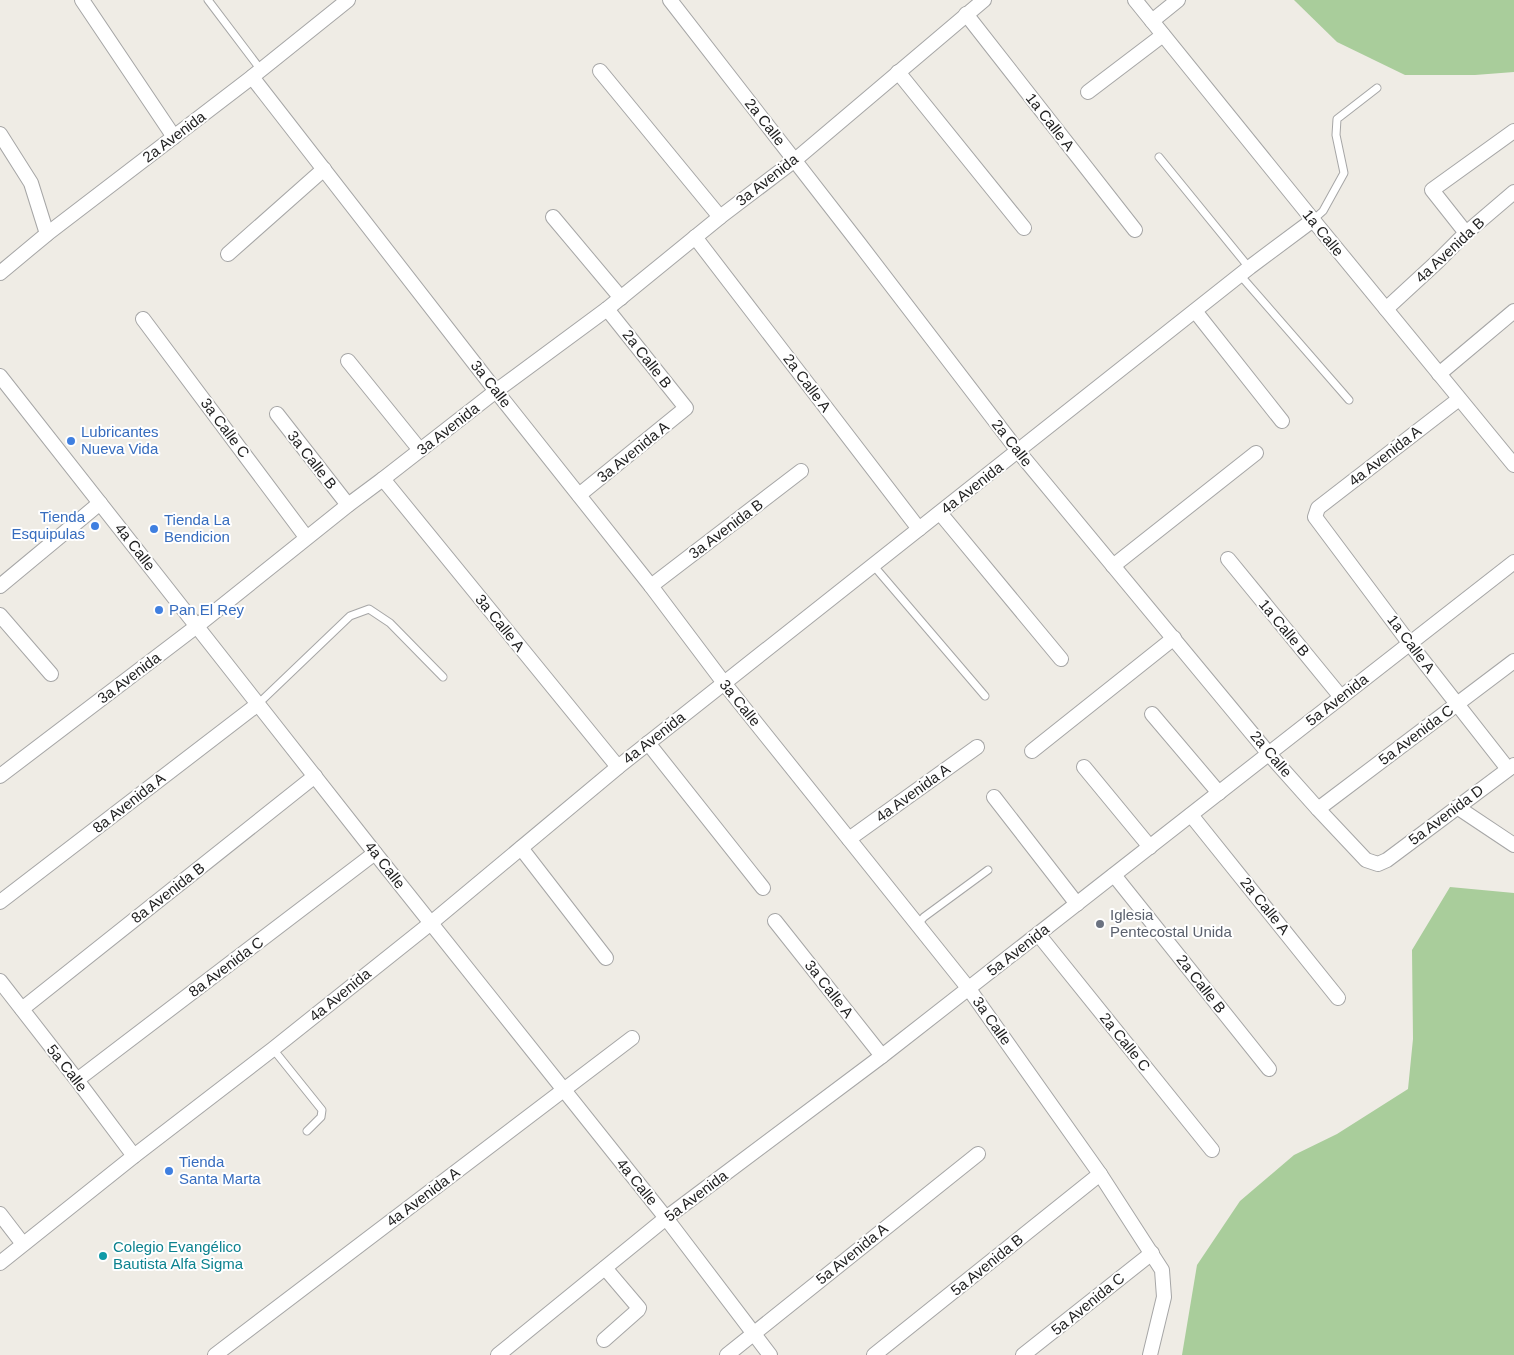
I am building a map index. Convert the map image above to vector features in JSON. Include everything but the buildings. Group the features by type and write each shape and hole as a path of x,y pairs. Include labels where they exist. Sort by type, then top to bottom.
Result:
{"street":[{"path":"82,0 174,137"},
{"name":"2a Avenida","path":"0,273 47,234 256,74 348,0"},
{"name":"2a Calle","path":"670,0 1018,451 1269,754 1366,860 1378,864"},
{"name":"3a Avenida","path":"0,776 197,626 306,537 496,391 608,309 720,217 795,160 984,0"},
{"name":"1a Calle","path":"1135,0 1459,399 1512,460"},
{"path":"1152,21 1178,0"},
{"name":"1a Calle A","path":"966,14 1135,230"},
{"path":"1088,92 1163,35"},
{"path":"600,71 720,217"},
{"path":"898,72 1024,228"},
{"name":"3a Calle","path":"256,74 324,169 496,391 651,586 724,683 969,988 1100,1174 1162,1270 1164,1296 1150,1355"},
{"path":"1466,233 1432,190 1514,131"},
{"path":"0,134 31,182 47,234"},
{"path":"228,254 324,169"},
{"name":"4a Avenida B","path":"1386,309 1466,233 1514,192"},
{"path":"553,217 621,298"},
{"name":"4a Avenida","path":"0,1263 431,923 648,743 1195,310 1313,220"},
{"name":"2a Calle A","path":"695,237 919,529"},
{"name":"2a Calle B","path":"608,309 686,408"},
{"path":"1195,310 1282,421"},
{"path":"1439,374 1514,311"},
{"name":"3a Calle C","path":"143,319 306,537"},
{"path":"348,361 420,450"},
{"name":"4a Calle","path":"0,376 376,854 666,1218 770,1355"},
{"name":"4a Avenida A","path":"1315,517 1318,508 1459,399"},
{"name":"3a Avenida A","path":"579,495 686,408"},
{"name":"3a Calle B","path":"277,414 348,505"},
{"path":"1113,566 1256,454"},
{"name":"3a Avenida B","path":"651,586 801,471"},
{"name":"3a Calle A","path":"383,479 618,767"},
{"path":"0,586 100,503"},
{"path":"940,513 1061,659"},
{"name":"1a Calle A","path":"1315,517 1457,704 1511,767"},
{"name":"1a Calle B","path":"1228,559 1341,697"},
{"name":"5a Avenida","path":"498,1355 666,1218 882,1056 1514,562"},
{"path":"0,615 51,674"},
{"path":"1032,751 1174,638"},
{"name":"5a Avenida C","path":"1318,809 1514,661"},
{"name":"8a Avenida A","path":"0,902 258,704"},
{"path":"1152,714 1218,793"},
{"path":"648,743 763,888"},
{"name":"4a Avenida A","path":"849,839 977,747"},
{"path":"1084,767 1150,847"},
{"name":"5a Avenida D","path":"1378,864 1387,860 1511,767"},
{"name":"8a Avenida B","path":"22,1009 315,776"},
{"path":"994,796 1077,904"},
{"path":"1457,807 1514,846"},
{"name":"2a Calle A","path":"1191,815 1338,998"},
{"path":"521,848 606,958"},
{"name":"8a Avenida C","path":"77,1080 376,854"},
{"name":"2a Calle B","path":"1114,875 1269,1069"},
{"name":"3a Calle A","path":"775,921 882,1056"},
{"name":"2a Calle C","path":"1038,934 1212,1150"},
{"name":"5a Calle","path":"0,982 134,1156"},
{"name":"4a Avenida A","path":"215,1355 632,1038"},
{"name":"5a Avenida A","path":"727,1355 978,1154"},
{"name":"5a Avenida B","path":"874,1355 1100,1174"},
{"path":"0,1214 23,1244"},
{"name":"5a Avenida C","path":"1023,1355 1152,1253"},
{"path":"604,1340 639,1308 606,1268"}],"lane":[{"path":"208,0 256,74"},
{"path":"1313,220 1323,211 1344,173 1336,135 1337,119 1377,88"},
{"path":"1159,157 1247,265 1245,271 1349,400"},
{"path":"873,565 985,696"},
{"path":"258,704 350,616 369,609 390,623 443,677"},
{"path":"917,925 924,917 988,870"},
{"path":"273,1049 322,1110 321,1117 307,1131"}],"green space":[{"path":"1294,0 1514,0 1514,72 1475,75 1405,75 1337,42"},
{"path":"1450,887 1514,893 1514,1355 1182,1355 1197,1265 1240,1201 1294,1155 1337,1134 1408,1089 1413,1039 1412,950"}],"place":[{"name":"Lubricantes Nueva Vida","path":"71,441"},
{"name":"Tienda Esquipulas","path":"95,526"},
{"name":"Tienda La Bendicion","path":"154,529"},
{"name":"Pan El Rey","path":"159,610"},
{"name":"Iglesia Pentecostal Unida","path":"1100,924"},
{"name":"Tienda Santa Marta","path":"169,1171"},
{"name":"Colegio Evangélico Bautista Alfa Sigma","path":"103,1256"}]}
